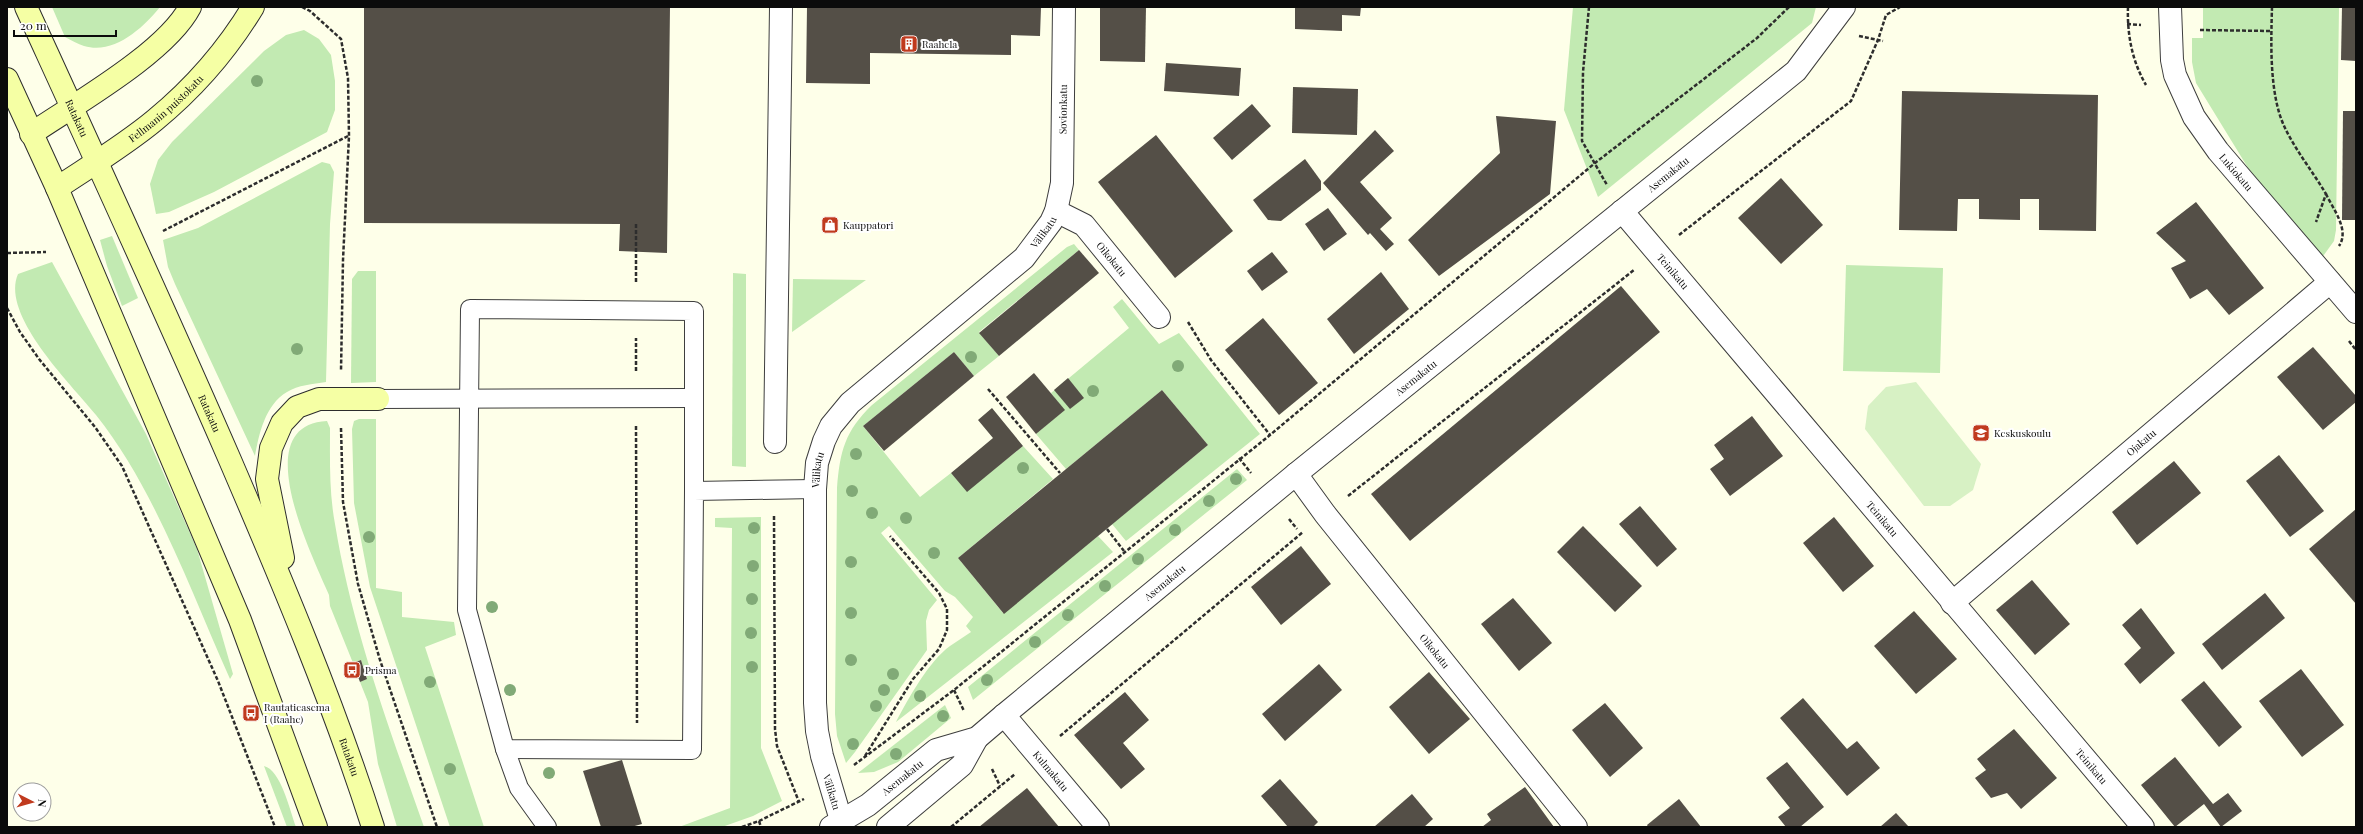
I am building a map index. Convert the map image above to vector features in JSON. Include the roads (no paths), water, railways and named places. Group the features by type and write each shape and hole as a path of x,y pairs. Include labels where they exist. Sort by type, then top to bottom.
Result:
{"main road":[{"name":"Ratakatu","path":"26,7 156,288 284,586 355,772 373,827"},
{"path":"31,134 130,67 154,48 172,31 190,7"},
{"name":"Fellmanin puistokatu","path":"57,188 155,120 191,86 234,39 253,7"},
{"path":"7,79 57,188 240,620 316,827"},
{"path":"306,642 279,544 267,479 271,448 282,424 297,407 319,399 378,399"}],"street":[{"path":"775,442 781,7"},
{"name":"Sovionkatu","path":"1056,211 1062,183 1064,7"},
{"name":"Asemakatu","path":"888,827 962,765 977,738 1296,474 1796,71 1844,7"},
{"name":"Lukiokatu","path":"2170,7 2172,60 2175,75 2194,116 2218,151 2356,312"},
{"name":"Oikokatu","path":"1056,211 1084,225 1159,317"},
{"name":"Välikatu","path":"838,825 830,783 822,756 815,703 815,489 819,453 831,426 840,414 881,375 1024,258 1044,234 1056,211"},
{"name":"Teinikatu","path":"1622,211 2143,827"},
{"name":"Ojakatu","path":"1952,603 2325,277"},
{"name":"Oikokatu","path":"1296,474 1325,514 1576,827"},
{"name":"Kulmakatu","path":"1004,716 1098,827"},
{"name":"Asemakatu","path":"838,825 868,805 936,750 977,738"}],"lane":[{"path":"505,749 637,751 692,750 694,311 470,309 466,610 505,749 519,788 547,827"},
{"path":"378,399 636,400 693,398"},
{"path":"694,491 815,489"}],"place":[{"name":"Raahela","path":"909,44"},
{"name":"Kauppatori","path":"830,225"},
{"name":"Keskuskoulu","path":"1981,433"},
{"name":"Prisma","path":"352,670"},
{"name":"Rautatieasema I (Raahe)","path":"251,713"}]}
